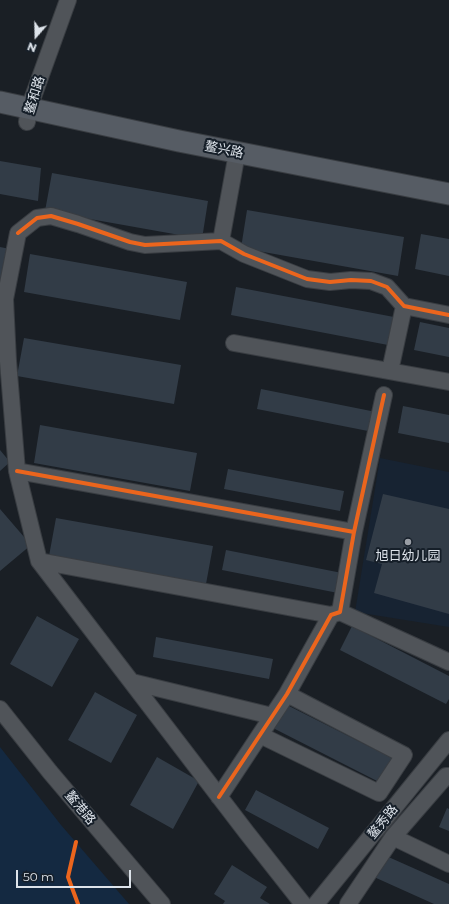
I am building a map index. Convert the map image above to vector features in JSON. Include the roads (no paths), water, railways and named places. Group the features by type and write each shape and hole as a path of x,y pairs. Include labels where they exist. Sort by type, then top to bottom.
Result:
{"main road":[{"name":"鳌兴路","path":"0,102 28,115 236,159 449,208"},
{"name":"鳌兴路","path":"0,116 28,115"},
{"name":"鳌兴路","path":"236,159 449,194"}],"street":[{"name":"鳌和路","path":"28,115 68,0"},
{"path":"221,242 236,159"},
{"path":"303,904 219,797 39,561 17,471 8,361 5,299 18,233 36,218 51,216 130,242 145,245 221,242 244,254 307,279 330,282 351,280 371,281 387,287 404,306 449,315"},
{"path":"390,371 404,306"},
{"path":"234,343 449,382"},
{"path":"219,797 336,614 384,395"},
{"path":"17,471 354,532"},
{"path":"39,561 336,614 449,662"},
{"path":"132,682 272,716"},
{"path":"260,735 379,793 404,755 286,694"},
{"name":"鳌港路","path":"0,709 45,766 162,904"},
{"name":"鳌秀路","path":"316,904 449,740"},
{"path":"348,904 393,837 446,776 449,776"},
{"path":"393,837 449,864"}],"place":[{"name":"旭日幼儿园","path":"408,542"}]}
